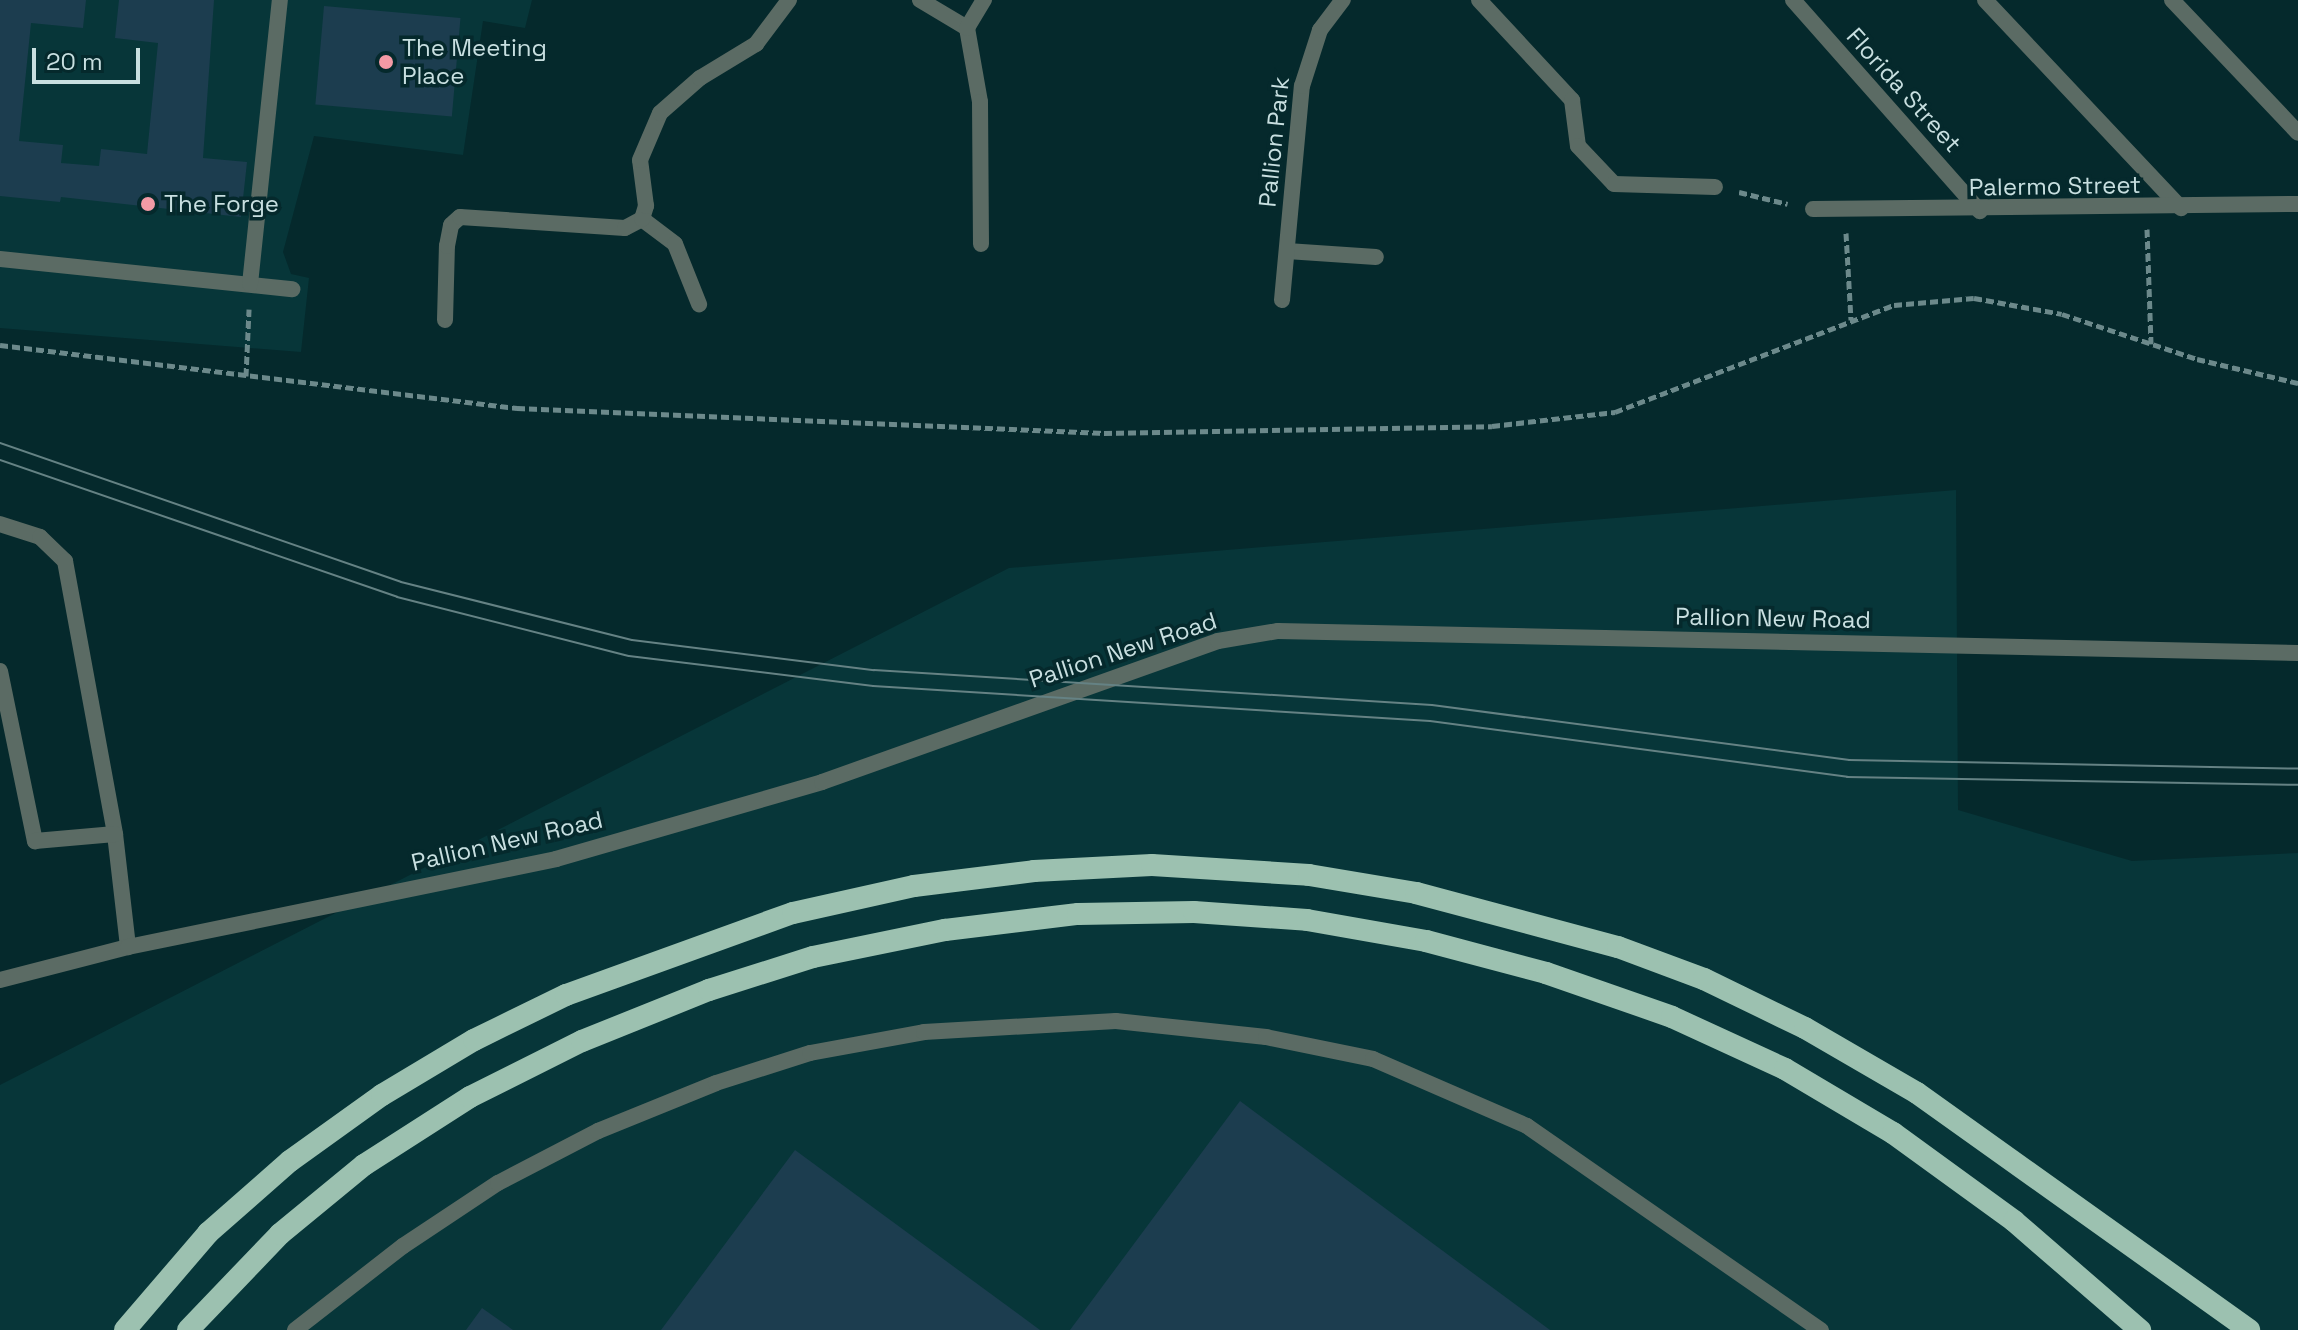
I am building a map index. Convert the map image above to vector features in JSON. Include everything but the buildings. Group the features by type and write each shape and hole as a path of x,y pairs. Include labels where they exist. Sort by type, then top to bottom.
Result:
{"highway":[{"path":"125,1330 208,1233 290,1161 461,1048 566,995 793,913 914,886 1034,871 1152,865 1309,875 1416,893 1618,947 1704,979 1805,1028 1917,1093 2249,1330"},
{"path":"188,1330 280,1234 364,1165 470,1097 582,1041 709,990 813,957 945,930 1078,914 1194,912 1307,920 1426,941 1546,973 1672,1017 1785,1069 1893,1133 2014,1221 2140,1330"}],"street":[{"path":"250,284 280,0"},
{"path":"445,320 447,246 451,225 460,217 625,228 642,219 646,206 640,160 660,113 700,78 756,44 789,0"},
{"path":"920,0 967,28"},
{"path":"981,244 980,102 967,28 984,0"},
{"name":"Pallion Park","path":"1282,300 1302,86 1320,30 1343,0"},
{"name":"Florida Street","path":"1793,0 1980,211"},
{"path":"1985,0 2181,208"},
{"path":"2172,0 2298,133"},
{"path":"1490,3 1572,100 1578,146 1614,184 1715,187"},
{"name":"Palermo Street","path":"1813,209 1980,211 2298,204"},
{"path":"642,219 675,244 699,304"},
{"path":"1287,251 1376,257"},
{"path":"0,259 292,289"},
{"path":"0,524 40,537 65,561 115,834 128,947"},
{"name":"Pallion New Road","path":"0,980 128,947 556,859 822,782 1218,641 1278,631 2298,653"},
{"path":"0,671 35,841 115,834"},
{"path":"295,1330 403,1246 498,1183 598,1131 716,1083 810,1053 924,1032 1116,1021 1266,1037 1373,1059 1527,1126 1821,1330"}],"path":[{"path":"1715,187 1813,209"},
{"path":"2147,209 2151,344"},
{"path":"1845,210 1851,320"},
{"path":"246,376 250,284"},
{"path":"0,345 517,408 1104,433 1492,426 1615,412 1677,392 1894,305 1974,298 2051,311 2151,344 2298,383"}],"shaded area":[{"name":"The Forge","path":"0,0 532,0 525,28 483,21 463,155 314,136 283,252 291,274 309,278 301,352 0,328"},
{"path":"1956,490 1958,810 2132,861 2298,853 2298,1330 0,1330 0,1085 1009,568"}],"tram line":[{"path":"0,443 401,582 632,640 874,670 1432,705 1849,760 2298,769"},
{"path":"0,460 397,597 629,656 873,686 1430,721 1847,777 2298,785"}],"place":[{"name":"The Meeting Place","path":"386,62"},
{"name":"The Forge","path":"148,204"}]}
